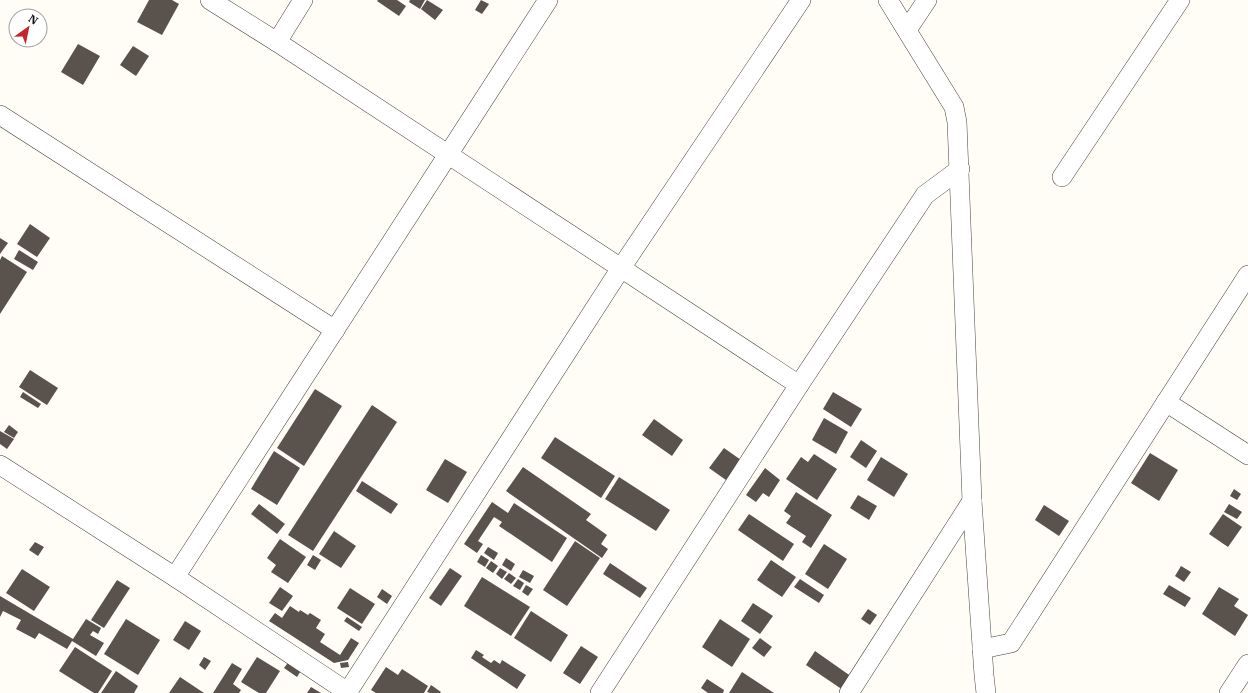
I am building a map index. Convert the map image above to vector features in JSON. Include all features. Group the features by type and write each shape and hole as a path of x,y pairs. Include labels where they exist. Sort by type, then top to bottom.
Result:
{"street":[{"path":"210,0 277,42 799,385"},
{"path":"277,42 303,0"},
{"path":"175,577 548,0"},
{"path":"0,465 175,577 348,693 621,268 801,0"},
{"path":"888,0 954,107 957,122 972,501 986,693"},
{"path":"907,30 927,0"},
{"path":"1062,177 1180,0"},
{"path":"3,123 335,330"},
{"path":"600,693 799,385 925,194 960,169"},
{"path":"982,649 1011,643 1248,275"},
{"path":"1166,402 1248,455"},
{"path":"849,693 972,501"},
{"path":"1229,693 1248,664"}],"building":[{"path":"149,0 172,0 179,4 162,35 137,22"},
{"path":"397,0 406,6 399,16 377,1"},
{"path":"410,0 425,0 420,9 409,2"},
{"path":"427,0 443,10 435,20 421,9"},
{"path":"481,0 489,4 482,14 475,10"},
{"path":"78,44 100,56 83,85 61,72"},
{"path":"133,46 149,56 136,76 120,65"},
{"path":"30,224 50,238 37,257 17,244"},
{"path":"0,238 8,243 0,254"},
{"path":"19,250 38,262 33,270 14,259"},
{"path":"2,256 27,272 0,314 0,260"},
{"path":"30,370 58,388 47,405 19,387"},
{"path":"315,389 342,406 304,466 277,448"},
{"path":"23,392 41,404 38,408 20,397"},
{"path":"833,392 862,409 851,427 823,409"},
{"path":"372,405 397,422 313,551 288,535"},
{"path":"824,418 848,432 836,454 812,440"},
{"path":"654,419 683,440 672,456 642,435"},
{"path":"9,425 18,432 14,438 4,432"},
{"path":"0,431 14,439 7,449 0,444"},
{"path":"555,437 615,476 601,498 541,458"},
{"path":"861,440 877,451 866,468 850,457"},
{"path":"724,448 741,460 726,480 709,468"},
{"path":"274,451 300,468 277,505 251,489"},
{"path":"1150,453 1178,470 1159,501 1131,483"},
{"path":"814,454 837,469 817,500 786,479 801,457 808,462"},
{"path":"881,457 908,474 894,497 867,480"},
{"path":"445,459 467,472 448,503 426,490"},
{"path":"523,467 591,514 586,520 607,535 601,544 608,549 602,558 506,491"},
{"path":"765,468 780,480 769,497 763,493 756,502 746,495"},
{"path":"619,477 670,510 656,531 605,499"},
{"path":"362,481 398,504 391,514 356,491"},
{"path":"1234,489 1241,494 1237,500 1230,496"},
{"path":"796,492 832,515 811,548 802,542 806,536 786,523 791,516 784,511"},
{"path":"858,495 877,506 869,520 850,508"},
{"path":"492,502 508,513 514,503 567,538 552,562 499,526 502,522 494,517 478,541 483,544 477,553 464,544"},
{"path":"259,504 285,524 277,534 251,514"},
{"path":"1229,504 1242,512 1237,519 1224,512"},
{"path":"1044,505 1069,521 1059,536 1035,520"},
{"path":"749,514 794,544 783,561 738,530"},
{"path":"1223,514 1242,527 1228,547 1209,534"},
{"path":"334,531 356,546 341,568 319,554"},
{"path":"280,539 306,557 288,583 271,572 276,565 267,558"},
{"path":"575,541 600,558 567,606 543,590"},
{"path":"35,542 44,547 38,556 29,550"},
{"path":"824,544 847,559 828,589 805,574"},
{"path":"488,547 498,553 494,560 484,553"},
{"path":"313,555 321,560 315,570 307,565"},
{"path":"481,555 489,560 485,567 477,562"},
{"path":"506,558 515,564 511,571 502,565"},
{"path":"771,560 796,577 782,597 757,580"},
{"path":"491,561 498,566 493,573 486,568"},
{"path":"610,563 647,588 640,598 603,574"},
{"path":"1181,566 1191,572 1184,582 1175,576"},
{"path":"450,568 462,576 441,606 429,598"},
{"path":"500,568 507,572 502,579 496,574"},
{"path":"22,569 50,587 34,611 6,593"},
{"path":"523,570 534,576 530,583 519,577"},
{"path":"509,573 516,578 511,584 504,579"},
{"path":"482,577 530,607 511,636 464,606"},
{"path":"518,579 524,583 520,590 513,586"},
{"path":"800,579 824,595 819,603 794,587"},
{"path":"117,580 130,588 104,628 91,620"},
{"path":"526,585 533,589 528,596 522,592"},
{"path":"1169,585 1191,598 1185,607 1163,594"},
{"path":"280,587 293,596 282,611 269,603"},
{"path":"1219,587 1239,599 1234,606 1248,615 1235,636 1202,614"},
{"path":"350,588 375,604 362,624 337,608"},
{"path":"382,589 392,596 387,604 377,597"},
{"path":"0,596 73,639 86,619 101,628 98,634 93,631 90,635 104,643 96,656 72,641 67,649 39,633 35,639 16,629 21,620 3,611 0,617"},
{"path":"753,603 773,616 760,634 741,621"},
{"path":"290,606 299,612 300,610 308,615 310,613 321,620 316,628 325,634 320,642 340,655 351,638 359,643 348,660 334,663 269,621 275,613 282,618"},
{"path":"868,609 877,615 870,625 861,619"},
{"path":"531,611 568,635 551,662 514,638"},
{"path":"347,617 362,627 359,631 344,621"},
{"path":"126,619 160,640 138,675 104,654"},
{"path":"720,619 750,639 732,667 702,647"},
{"path":"185,621 201,631 189,650 173,640"},
{"path":"760,638 772,647 764,657 752,648"},
{"path":"581,646 598,657 580,684 563,673"},
{"path":"75,647 112,671 98,693 94,693 59,671"},
{"path":"476,650 484,655 482,657 491,663 494,660 500,664 502,660 526,675 517,689 471,658"},
{"path":"815,651 852,677 843,690 806,665"},
{"path":"204,657 211,661 205,670 199,665"},
{"path":"257,657 280,671 266,693 259,693 241,682"},
{"path":"290,660 302,669 297,677 284,668"},
{"path":"348,662 349,667 341,668 340,663"},
{"path":"232,663 242,669 233,684 241,690 239,693 213,693"},
{"path":"386,667 398,675 402,669 428,686 424,693 376,693 371,690"},
{"path":"116,671 138,686 134,693 101,693"},
{"path":"742,672 774,693 729,693"},
{"path":"180,677 204,693 169,693"},
{"path":"707,679 724,690 723,693 708,693 701,688"},
{"path":"431,685 441,692 427,692"},
{"path":"311,687 321,693 307,693"}]}
